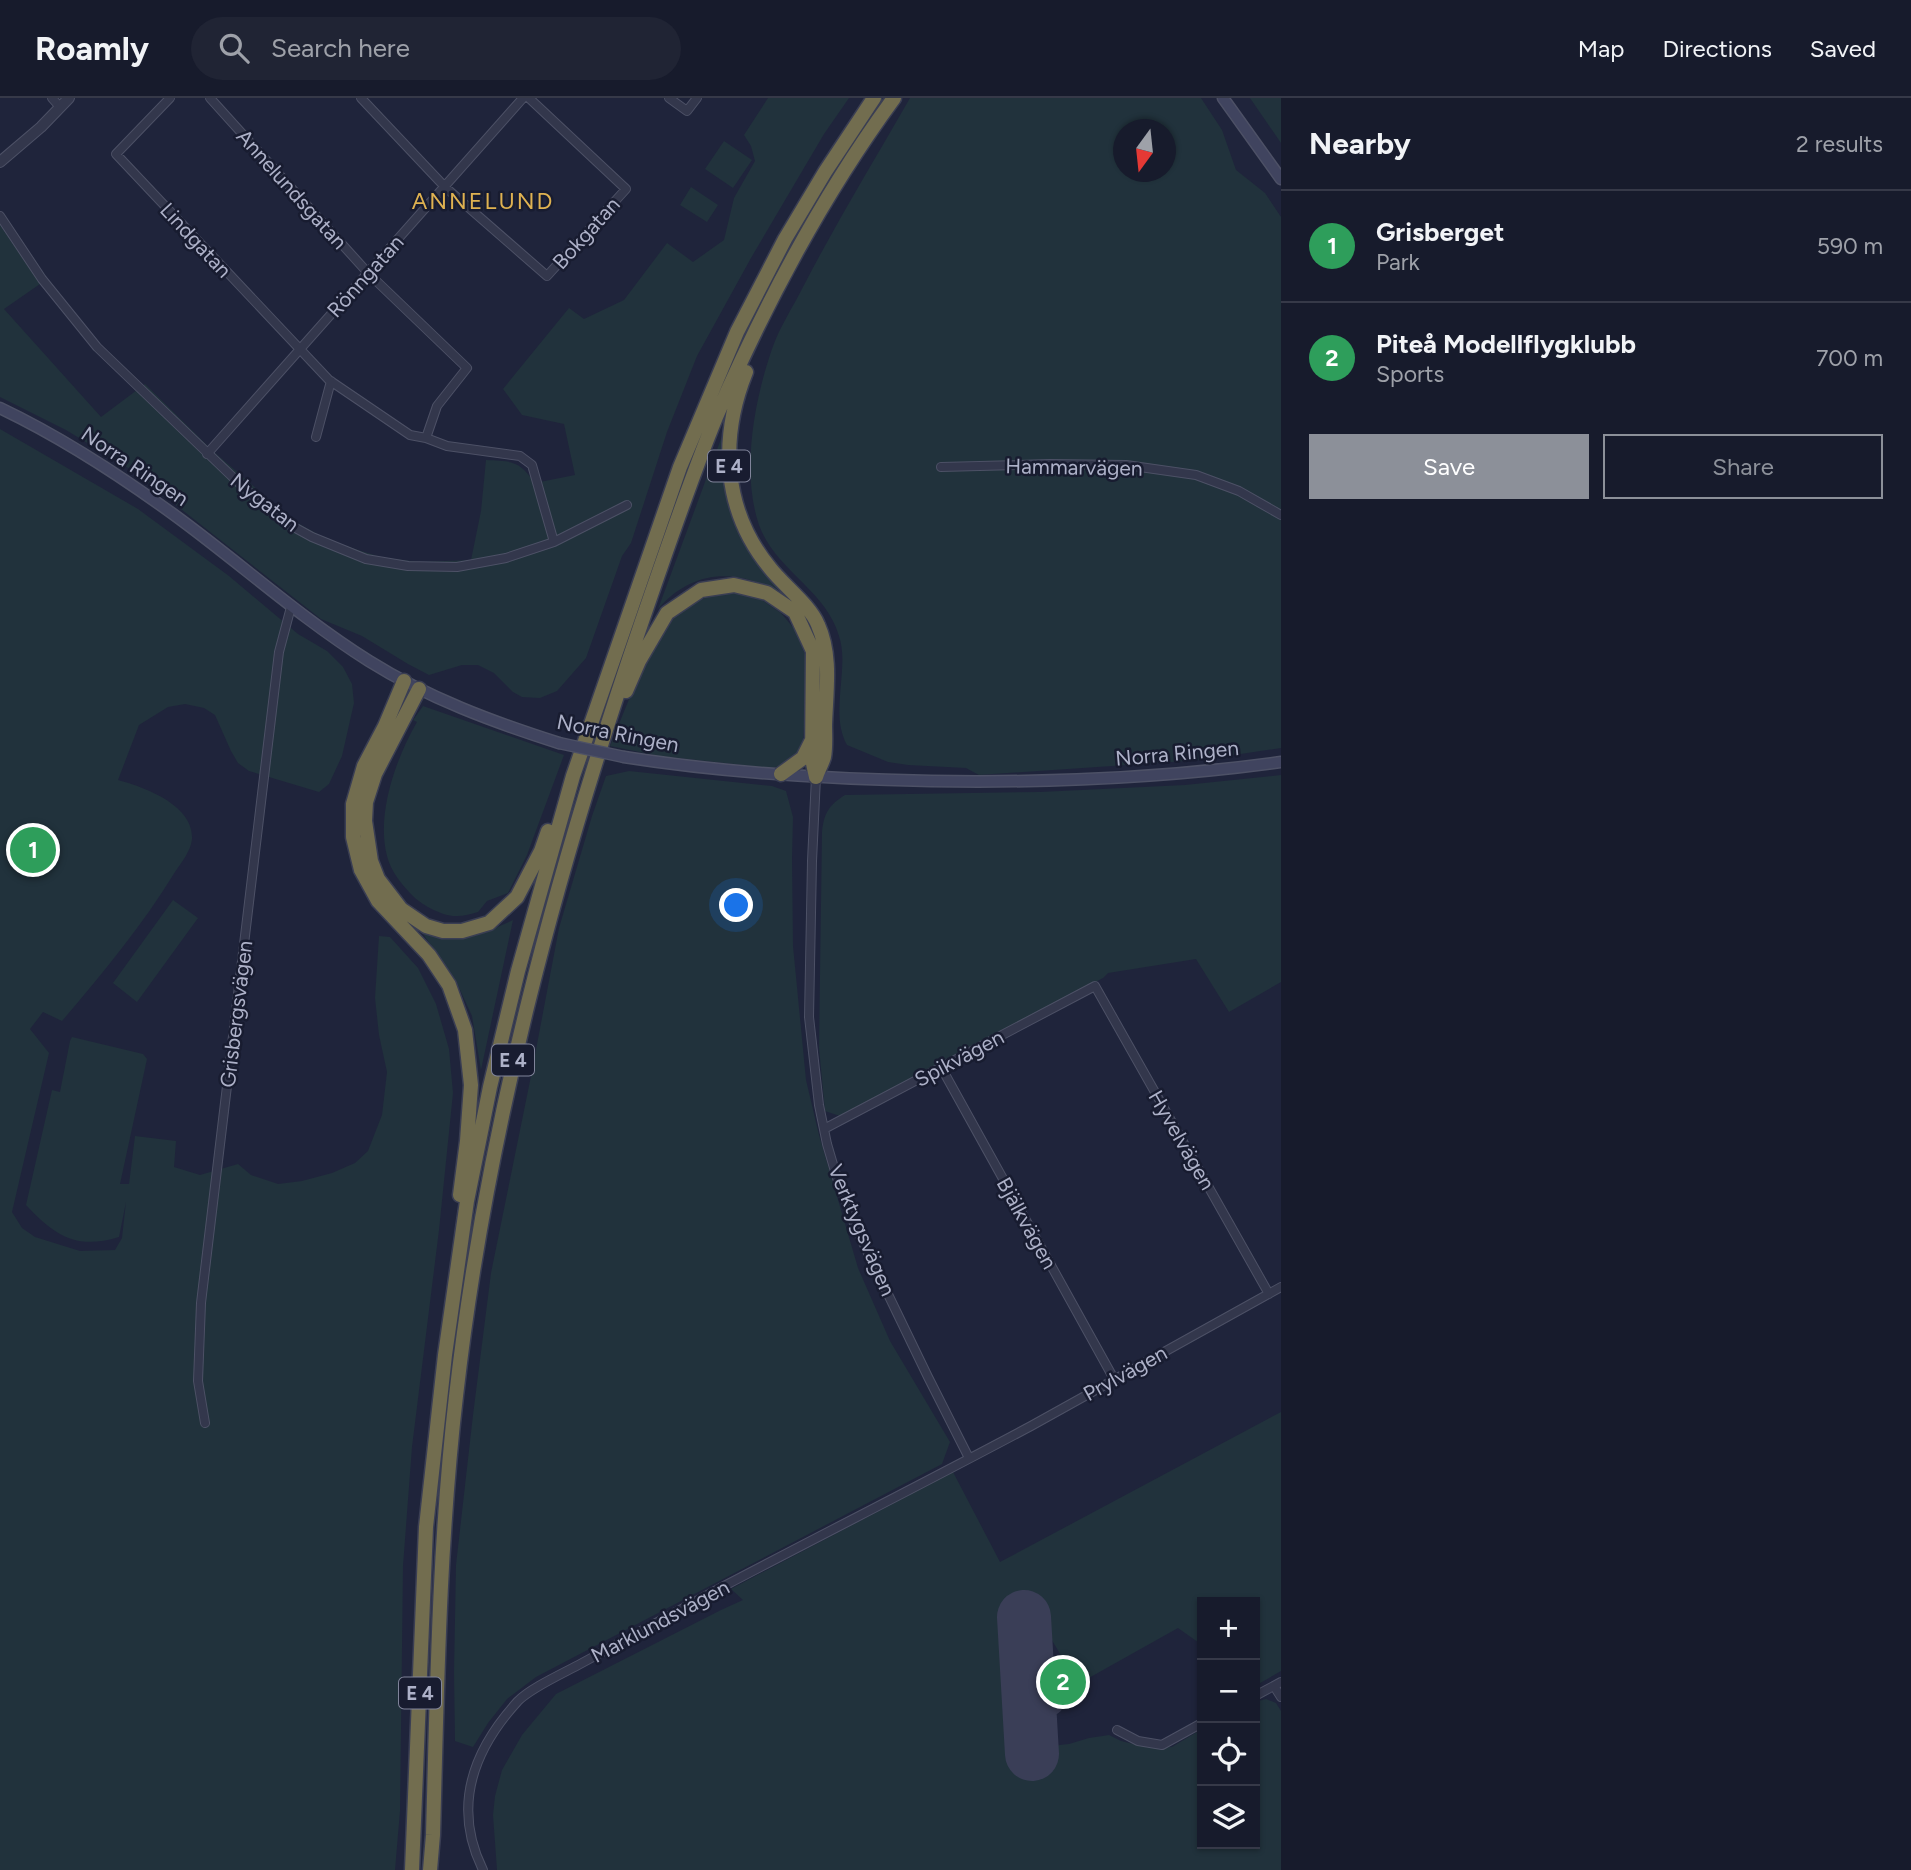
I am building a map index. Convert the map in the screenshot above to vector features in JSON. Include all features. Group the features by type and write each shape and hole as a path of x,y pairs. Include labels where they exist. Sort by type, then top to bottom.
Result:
{"highway":[{"name":"E 4","path":"412,1870 426,1527 444,1355 467,1200 515,984 573,776 680,467 737,332 785,239 874,98"},
{"name":"E 4","path":"430,1870 440,1582 447,1483 468,1301 509,1077 561,877 606,729 669,540 715,422 777,288 847,167 894,98"},
{"name":"E 4","path":"777,288 742,382 731,423 728,461 738,516 750,541 770,569 818,624 828,662 824,756 816,777"},
{"name":"E 4","path":"606,729 619,709 639,661 667,613 701,590 734,585 767,593 794,612 813,651 811,759 816,777"},
{"name":"E 4","path":"404,681 364,766 353,804 353,837 360,870 378,901 429,955 449,985 465,1030 471,1085 460,1190 460,1245"},
{"name":"E 4","path":"419,689 374,774 366,802 365,821 371,861 378,879 401,909 426,926 443,931 462,931 489,923 517,897 541,851 556,804 573,776"},
{"path":"781,774 799,762 812,741"}],"main road":[{"path":"1223,98 1281,179"},
{"name":"Norra Ringen","path":"0,408 36,425 106,467 174,514 291,607 370,663 450,705 559,743 624,757 862,780 1049,781 1136,777 1281,762"}],"street":[{"path":"52,98 60,107"},
{"path":"0,162 41,127 69,98"},
{"name":"Lindgatan","path":"170,98 116,154 331,381 410,435 447,446 520,456 532,465 554,542"},
{"name":"Annelundsgatan","path":"210,98 368,273 467,368 437,406 426,438"},
{"path":"361,98 445,187"},
{"name":"Rönngatan","path":"207,454 526,98"},
{"name":"Bokgatan","path":"445,187 547,276 626,189 526,98"},
{"path":"669,98 687,111 697,98"},
{"name":"Nygatan","path":"0,216 42,279 97,347 207,454 281,520 312,537 366,559 408,566 457,567 506,558 554,542 627,505"},
{"path":"316,437 331,381"},
{"name":"Hammarvägen","path":"941,467 1126,465 1196,475 1239,491 1281,515"},
{"name":"Grisbergsvägen","path":"205,1423 198,1381 201,1303 279,652 291,607"},
{"name":"Verktygsvägen","path":"816,777 809,1017 824,1129 837,1178 855,1226 969,1458"},
{"name":"Spikvägen","path":"824,1129 1095,986"},
{"name":"Hyvelvägen","path":"1095,986 1269,1294"},
{"name":"Bjälkvägen","path":"941,1067 1114,1379"},
{"name":"Prylvägen","path":"969,1458 1281,1287"},
{"name":"Marklundsvägen","path":"483,1870 475,1853 468,1815 470,1786 482,1751 498,1725 521,1698 685,1607 969,1458"},
{"path":"1260,1693 1278,1684 1281,1697"},
{"path":"1117,1730 1138,1741 1162,1745 1197,1726"}],"shaded area":[{"path":"768,98 849,98 824,134 697,356 667,432 631,543 622,556 586,658 557,691 540,698 522,697 494,673 478,665 462,665 429,675 362,636 321,619 130,469 66,430 0,397 0,225 40,284 4,309 101,417 145,384 214,452 294,521 325,538 381,557 418,562 471,560 481,511 486,460 520,466 535,483 575,475 564,424 522,415 503,389 569,308 584,319 624,300 667,243 693,262 724,240 734,198 755,161 751,146 744,135"},
{"path":"910,98 1201,98 1222,130 1236,170 1265,193 1281,217 1281,748 1201,760 979,775 966,768 888,762 847,745 840,719 842,649 839,636 823,606 766,541 754,504 750,460 755,414 772,349 829,239"},
{"path":"1250,98 1281,98 1281,143"},
{"path":"724,141 752,160 733,188 705,169"},
{"path":"691,187 718,205 707,222 680,205"},
{"path":"725,428 722,457 724,480 734,516 750,549 782,595 749,580 717,576 686,586 658,609"},
{"path":"0,429 138,509 229,576 298,634 327,651 343,667 352,684 354,703 342,756 329,784 319,792 249,771 238,763 215,715 204,708 185,704 168,707 139,725 118,780 141,787 176,807 185,816 190,827 191,843 183,861 135,930 62,1021 43,1012 30,1029 49,1053 12,1212 22,1228 35,1237 80,1251 115,1250 122,1238 126,1202 119,1237 90,1242 67,1238 47,1225 26,1205 52,1090 60,1092 72,1037 143,1054 147,1059 120,1184 129,1184 135,1136 176,1141 174,1167 200,1175 238,1164 251,1175 278,1184 332,1173 355,1163 368,1151 382,1115 387,1072 375,998 379,936 390,937 418,968 436,1004 449,1049 453,1093 412,1447 403,1566 400,1811 395,1870 0,1870"},
{"path":"730,592 759,598 781,613 796,631 806,657 806,699 803,741 796,758 789,764 771,768 659,756 610,746 650,654 679,610 707,597"},
{"path":"423,706 564,755 527,855 508,893 487,901 478,912 468,915 446,915 418,900 405,888 387,856 384,822 390,787 402,752 417,722 413,720"},
{"path":"629,771 772,786 786,791 793,817 793,946 806,1080 819,1135 858,1268 890,1341 950,1442 942,1464 536,1677 507,1699 473,1747 455,1741 456,1565 491,1273 559,928 606,776"},
{"path":"1281,775 1281,982 1229,1012 1196,959 1108,973 843,1117 825,1111 819,1048 822,832 828,810 845,795 1040,792 1185,785"},
{"path":"173,900 198,918 137,1002 113,983"},
{"path":"513,920 481,1070 472,1016 455,979 423,934 469,936"},
{"path":"1281,1412 1281,1671 1260,1683 1260,1597 1197,1597 1197,1641 1178,1628 1078,1684 1031,1605 1009,1619 1020,1760 1025,1762 1036,1759 1051,1746 1089,1738 1109,1735 1150,1748 1172,1747 1197,1732 1197,1849 1260,1849 1260,1701 1266,1699 1276,1703 1281,1711 1281,1870 497,1870 493,1815 502,1770 522,1735 556,1694 743,1600 731,1589 953,1472 1000,1562"}],"taxiway":[{"path":"1051,1671 1053,1704"},
{"path":"1028,1689 1052,1689"}],"runway":[{"path":"1024,1617 1032,1754"}],"place":[{"name":"Grisberget","path":"33,850"},
{"name":"Piteå Modellflygklubb","path":"1063,1682"}],"district":[{"name":"ANNELUND","path":"483,201"}]}
